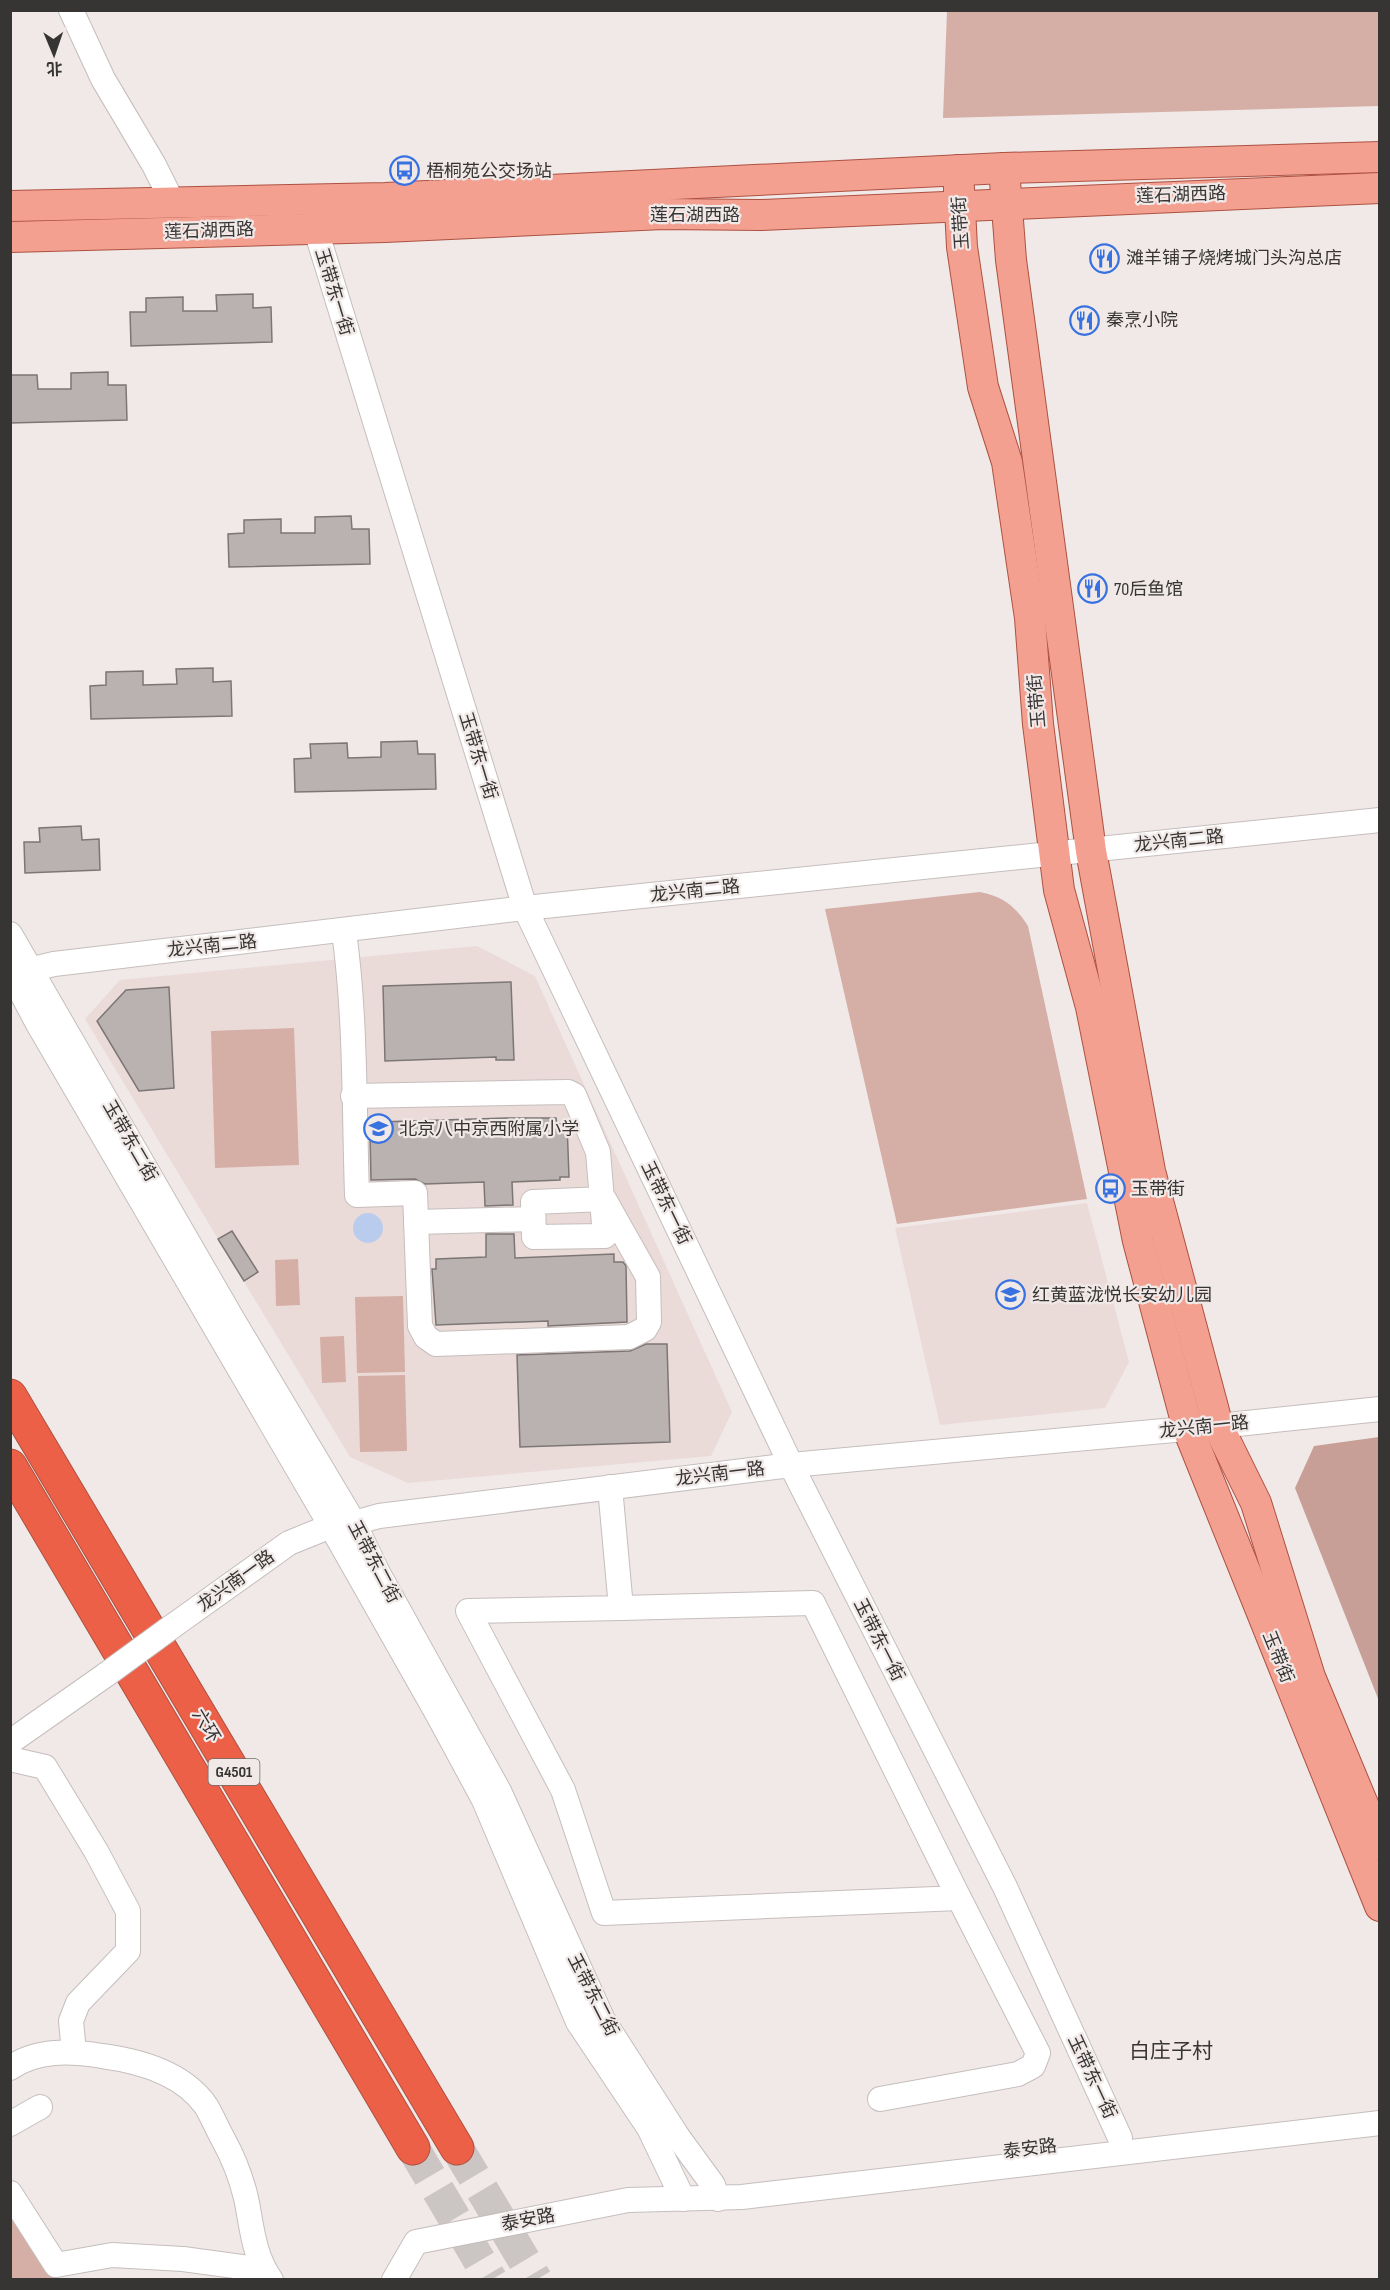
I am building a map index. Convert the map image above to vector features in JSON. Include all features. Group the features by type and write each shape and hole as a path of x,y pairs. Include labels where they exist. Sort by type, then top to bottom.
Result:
{"highway":[{"name":"六环","path":"10,1396 457,2148"},
{"name":"六环","path":"10,1466 413,2148"}],"main road":[{"name":"莲石湖西路","path":"10,206 385,198 1004,168 1380,157"},
{"name":"玉带街","path":"1004,168 1011,260 1091,851 1150,1171 1218,1426 1256,1503 1310,1677 1380,1845"},
{"name":"玉带街","path":"958,170 962,246 982,387 1007,462 1030,618 1038,724 1059,890 1090,1007 1138,1241 1188,1429 1380,1906"},
{"name":"莲石湖西路","path":"10,237 397,226 663,214 761,215 1380,188"}],"street":[{"path":"71,10 103,79 154,165 172,201"},
{"name":"玉带东一街","path":"315,227 525,908 791,1465 1005,1887 1120,2138"},
{"name":"龙兴南二路","path":"18,971 525,908 1380,820"},
{"path":"344,932 348,958 357,1195 415,1193 420,1326 426,1337 456,1353 629,1337 645,1329 649,1322 648,1277 604,1199"},
{"name":"玉带东二街","path":"10,934 18,971 233,1320 484,1800 578,2022 649,2128 683,2199"},
{"path":"353,1096 568,1092 574,1095 598,1152 604,1199 604,1236 534,1237 533,1202 604,1199"},
{"path":"416,1222 533,1219"},
{"name":"龙兴南一路","path":"10,1742 289,1543 342,1525 379,1516 791,1465 1380,1409"},
{"path":"610,1487 621,1608"},
{"name":"玉带东二街","path":"342,1525 383,1582 500,1791 603,2020 715,2192"},
{"path":"880,2099 1018,2074 1033,2066 1038,2053 813,1603 468,1611 563,1790 604,1913 959,1898"},
{"path":"10,1759 45,1767 96,1851 128,1911 128,1951 78,2003 71,2022 74,2052"},
{"path":"10,2068 21,2061 44,2054 74,2052 135,2060 178,2080 205,2105 243,2185 256,2254 267,2275"},
{"path":"10,2124 40,2107"},
{"name":"泰安路","path":"394,2280 416,2242 628,2200 683,2199 715,2192 1120,2138 1380,2107"},
{"name":"泰安路","path":"715,2192 1380,2123"},
{"path":"10,2193 59,2272 112,2255 183,2259 267,2275"}],"shaded area":[{"path":"947,11 1379,11 1379,106 943,118"},
{"path":"980,892 1008,903 1028,926 1087,1199 897,1224 825,909"},
{"name":"北京八中京西附属小学","path":"477,946 535,976 732,1412 711,1456 408,1483 350,1457 85,1019 120,980"},
{"path":"294,1028 299,1165 215,1168 211,1031"},
{"name":"红黄蓝泷悦长安幼儿园","path":"1087,1203 1129,1362 1105,1408 940,1425 895,1228"},
{"path":"298,1259 300,1305 276,1306 275,1260"},
{"path":"403,1296 405,1372 357,1373 355,1297"},
{"path":"344,1336 346,1382 322,1383 320,1337"},
{"path":"405,1375 407,1451 360,1452 358,1376"},
{"path":"1380,1437 1379,1701 1295,1488 1314,1446"},
{"path":"10,2189 56,2276 59,2279 11,2279"}],"water":[{"path":"368,1213 379,1217 383,1228 379,1239 368,1243 357,1239 353,1228 357,1217"}],"building":[{"path":"253,294 253,308 271,307 272,342 131,346 130,312 146,312 146,298 183,297 183,311 217,311 216,295"},
{"path":"108,372 108,385 126,385 127,420 10,423 10,375 37,375 38,389 71,389 71,373"},
{"path":"351,516 352,529 369,529 370,564 229,567 228,534 244,533 244,520 281,519 281,533 315,533 315,517"},
{"path":"213,668 213,682 231,681 232,716 91,719 90,686 106,685 106,672 143,671 143,685 177,684 176,669"},
{"path":"417,741 418,754 435,754 436,789 295,792 294,759 311,758 310,744 347,743 348,758 381,757 381,742"},
{"path":"81,826 82,840 99,839 100,870 25,873 24,842 40,842 39,828"},
{"path":"511,982 514,1060 496,1060 496,1057 385,1061 383,986"},
{"path":"169,987 174,1088 139,1091 97,1021 126,990"},
{"path":"556,1118 557,1124 567,1123 569,1177 560,1177 560,1180 512,1182 513,1205 485,1206 484,1182 425,1184 415,1179 371,1180 370,1133 378,1133 378,1122"},
{"path":"232,1231 258,1272 244,1281 218,1239"},
{"path":"486,1234 514,1234 515,1258 614,1254 614,1262 623,1262 626,1266 627,1322 548,1326 548,1321 436,1325 432,1269 436,1269 436,1259 486,1257"},
{"path":"646,1344 667,1344 670,1442 520,1447 517,1355 630,1351"}],"tunnel":[{"path":"413,2148 491,2280"},
{"path":"457,2148 536,2280"}],"place":[{"name":"梧桐苑公交场站","path":"405,171"},
{"name":"滩羊铺子烧烤城门头沟总店","path":"1105,258"},
{"name":"秦烹小院","path":"1085,320"},
{"name":"70后鱼馆","path":"1093,589"},
{"name":"北京八中京西附属小学","path":"378,1129"},
{"name":"玉带街","path":"1110,1189"},
{"name":"红黄蓝泷悦长安幼儿园","path":"1011,1295"}],"district":[{"name":"白庄子村","path":"1171,2051"}]}
